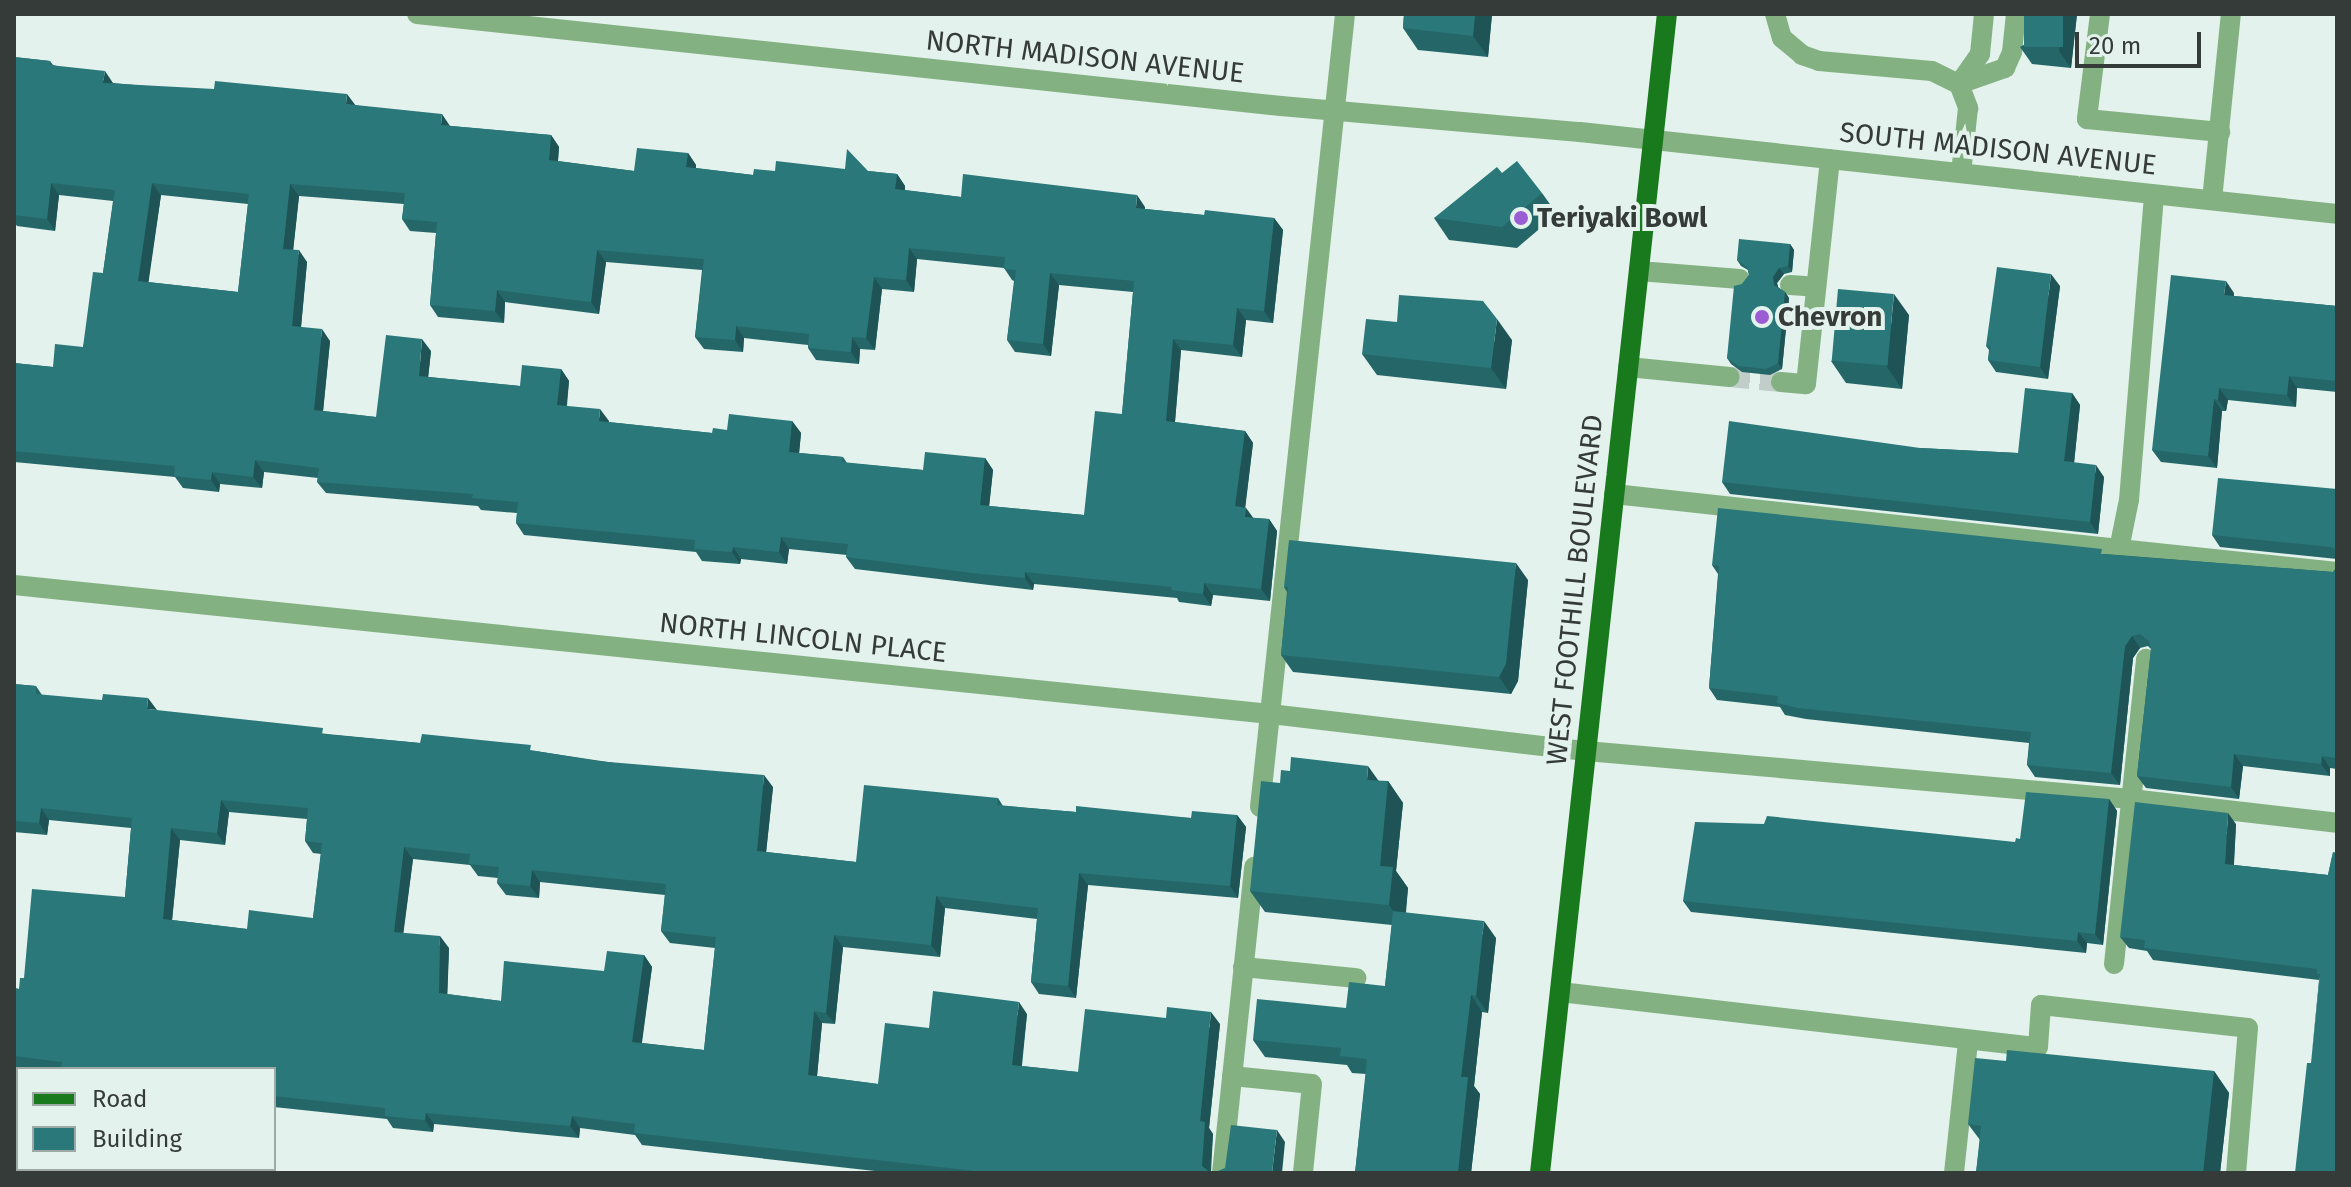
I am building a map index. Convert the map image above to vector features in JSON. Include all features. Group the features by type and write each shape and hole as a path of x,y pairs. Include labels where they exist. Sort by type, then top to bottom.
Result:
{"main road":[{"name":"WEST FOOTHILL BOULEVARD","path":"1540,1173 1667,14"}],"street":[{"name":"NORTH MADISON AVENUE","path":"417,14 1336,111 1652,140"},
{"path":"1222,1173 1345,14"},
{"path":"1775,14 1782,38 1802,55 1819,61 1932,71 1959,84 1968,108 1961,173"},
{"path":"1959,84 1980,54 1984,14"},
{"path":"1959,84 2005,68 2012,52 2016,14"},
{"path":"2100,14 2087,119 2220,132"},
{"path":"2212,200 2231,14"},
{"name":"SOUTH MADISON AVENUE","path":"1652,140 2337,214"},
{"path":"1781,382 1806,384 1830,159"},
{"path":"2119,549 2129,500 2154,195"},
{"path":"1639,271 1740,279"},
{"path":"1790,285 1816,287"},
{"path":"1628,367 1730,377"},
{"path":"1614,494 2337,572"},
{"name":"NORTH LINCOLN PLACE","path":"14,585 1270,714 1586,751 2131,799 2337,823"},
{"path":"2114,964 2146,659"},
{"path":"1243,967 1356,978"},
{"path":"1560,992 2038,1047 2041,1005 2248,1028 2236,1173"},
{"path":"1954,1173 1968,1041"},
{"path":"1232,1076 1312,1084 1303,1173"}],"building":[{"path":"1404,14 1475,14 1473,36 1403,28"},
{"path":"2024,14 2063,14 2063,47 2024,47"},
{"path":"14,57 50,61 50,65 105,71 103,83 214,89 215,81 347,94 346,104 442,114 441,125 551,135 549,160 634,171 637,148 688,153 686,167 753,175 754,169 775,171 776,161 845,169 847,149 868,171 897,174 895,189 961,197 963,174 1137,195 1136,208 1204,215 1205,210 1274,218 1264,311 1237,308 1233,345 1173,339 1166,421 1245,431 1235,506 1246,508 1245,517 1269,519 1261,589 1204,583 1203,594 1171,590 1172,587 1025,572 1025,578 981,574 846,557 848,544 781,537 779,552 733,547 732,552 694,549 695,540 516,523 518,502 472,498 473,494 317,482 319,468 255,460 253,477 212,472 211,480 174,476 175,466 14,451 14,363 53,367 55,344 83,347 93,272 103,273 115,190 51,183 47,219 14,215","holes":["152,183 249,194 238,292 138,281","290,184 405,193 402,219 437,222 430,305 495,311 497,290 591,302 597,250 704,259 695,337 735,340 736,326 809,334 808,348 851,352 852,337 866,338 874,277 906,280 909,248 1005,257 1004,269 1016,270 1007,340 1043,344 1050,273 1134,281 1122,414 1095,411 1084,515 980,505 985,458 925,452 923,470 842,462 843,457 789,452 792,421 729,414 727,430 713,428 712,433 599,421 600,409 557,405 561,369 522,365 520,386 419,376 422,339 386,335 376,417 314,410 322,329 292,326 299,250 283,249"]},
{"path":"1517,161 1542,193 1502,227 1434,218 1497,167 1502,173"},
{"path":"1739,239 1790,244 1788,266 1779,268 1773,277 1774,285 1785,292 1778,363 1766,369 1738,366 1727,358 1734,286 1742,284 1749,275 1747,267 1737,260"},
{"path":"1997,267 2051,274 2040,367 1988,360 1990,347 1986,346"},
{"path":"2171,275 2226,281 2224,295 2337,306 2337,381 2289,376 2287,395 2219,388 2218,400 2214,399 2208,456 2152,450"},
{"path":"1838,289 1894,294 1888,366 1832,361"},
{"path":"1399,295 1483,301 1497,319 1491,368 1362,354 1366,319 1397,322"},
{"path":"2025,388 2072,393 2064,461 2096,465 2090,522 1722,482 1729,421 1920,448 2018,453"},
{"path":"2218,478 2337,489 2337,550 2212,535"},
{"path":"1718,508 2102,549 2101,554 2333,572 2337,567 2337,758 2322,756 2321,764 2234,754 2231,787 2137,776 2151,649 2149,641 2140,634 2132,636 2125,646 2111,773 2027,765 2031,732 1798,708 1777,703 1778,696 1709,688 1719,566 1712,565"},
{"path":"1289,540 1516,563 1506,664 1499,677 1281,655"},
{"path":"14,684 36,686 36,694 102,700 103,694 148,698 147,709 323,728 322,734 420,743 422,734 531,745 530,750 597,761 764,775 757,851 856,862 864,785 998,798 997,805 1076,812 1076,806 1191,818 1192,811 1237,815 1230,886 1079,873 1068,986 1031,982 1038,908 936,896 931,945 834,935 826,1013 814,1011 808,1075 878,1084 885,1023 929,1028 933,991 1019,1002 1012,1065 1078,1072 1085,1009 1166,1018 1167,1007 1211,1012 1200,1121 1205,1122 1202,1166 1211,1173 993,1173 634,1133 635,1124 572,1116 570,1126 426,1113 425,1120 385,1116 385,1108 276,1096 276,1067 61,1067 62,1062 14,1056 14,988 19,989 20,978 24,978 32,889 125,897 132,818 41,808 39,823 14,821","holes":["221,800 308,808 305,841 322,843 313,918 249,910 247,929 163,919 171,828 217,833","404,847 470,854 469,864 499,867 497,883 530,886 532,870 666,884 661,931 716,937 704,1050 632,1042 644,955 607,951 604,971 504,961 501,1001 439,993 440,936 394,932"]},
{"path":"1291,757 1368,766 1367,780 1388,781 1380,866 1393,867 1389,905 1250,891 1261,781 1280,783 1281,770 1290,771"},
{"path":"2026,792 2109,799 2095,934 2078,932 2077,941 1683,901 1695,822 1764,824 1767,816 2015,842 2016,838 2020,839"},
{"path":"2135,802 2228,813 2225,864 2328,875 2333,852 2337,853 2337,1173 2295,1173 2320,974 2317,974 2317,969 2144,948 2145,940 2120,937"},
{"path":"1393,911 1484,921 1476,996 1471,995 1461,1077 1468,1077 1458,1173 1355,1173 1367,1059 1340,1056 1341,1048 1253,1040 1257,999 1346,1008 1349,982 1385,986"},
{"path":"2007,1050 2214,1071 2203,1173 1976,1173 1981,1126 1968,1124 1975,1058 2006,1061"},
{"path":"1231,1125 1277,1130 1272,1173 1213,1173 1225,1168"}],"tunnel":[{"path":"1730,377 1781,382"}],"place":[{"name":"Teriyaki Bowl","path":"1521,218"},
{"name":"Chevron","path":"1762,317"}]}
